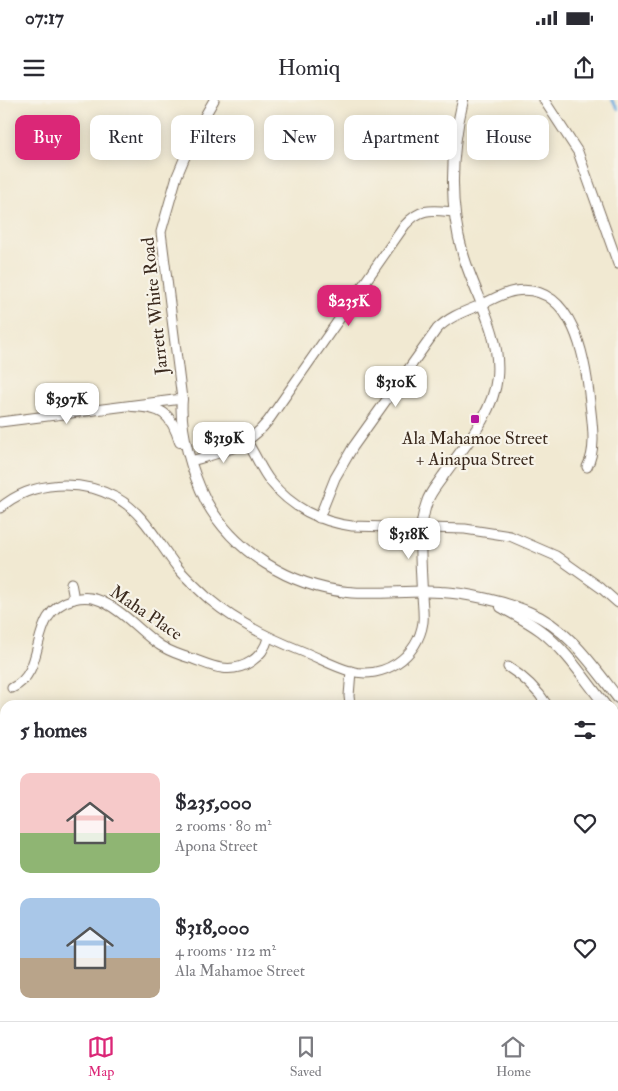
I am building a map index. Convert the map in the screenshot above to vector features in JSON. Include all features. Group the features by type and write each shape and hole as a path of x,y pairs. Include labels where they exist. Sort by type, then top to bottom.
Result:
{"street":[{"name":"Jarrett White Road","path":"214,100 195,133 177,176 162,232 182,399 188,412 191,440 190,459 202,493 224,526 246,549 274,569 305,582 348,592 456,593 513,606 532,613 558,630 588,659 618,698"},
{"path":"0,508 23,494 52,486 83,487 112,496 129,507 149,527 178,568 209,599 268,638 351,671 367,673 384,670 400,662 411,651 422,623 421,527 430,496 482,420 495,389 497,350 494,332 463,254 454,212 453,155 463,100"},
{"path":"544,100 578,152 618,264"},
{"path":"132,406 150,408 166,414 172,420 180,442 190,459 227,451 247,442 268,421 405,225 415,216 431,209 454,212"},
{"path":"319,518 335,478 353,447 437,329 450,318 506,293 527,291 541,294 553,301 567,317 581,347 587,374 593,447 591,459 587,467"},
{"path":"0,422 182,399"},
{"path":"247,442 272,484 294,504 319,518 340,525 465,529 510,536 556,556 618,603"},
{"path":"12,688 22,683 29,674 46,619 56,609 74,599 71,583"},
{"name":"Maha Place","path":"74,599 87,598 106,603 166,649 222,668 236,668 254,660 266,646 268,638"},
{"name":"Jarrett White Road","path":"492,602 536,627 550,638 601,700"},
{"path":"508,667 521,676 544,700"},
{"path":"349,700 351,671"}],"waterway":[{"path":"612,100 618,109"}],"place":[{"name":"Ala Mahamoe Street + Ainapua Street","path":"475,419"}]}
